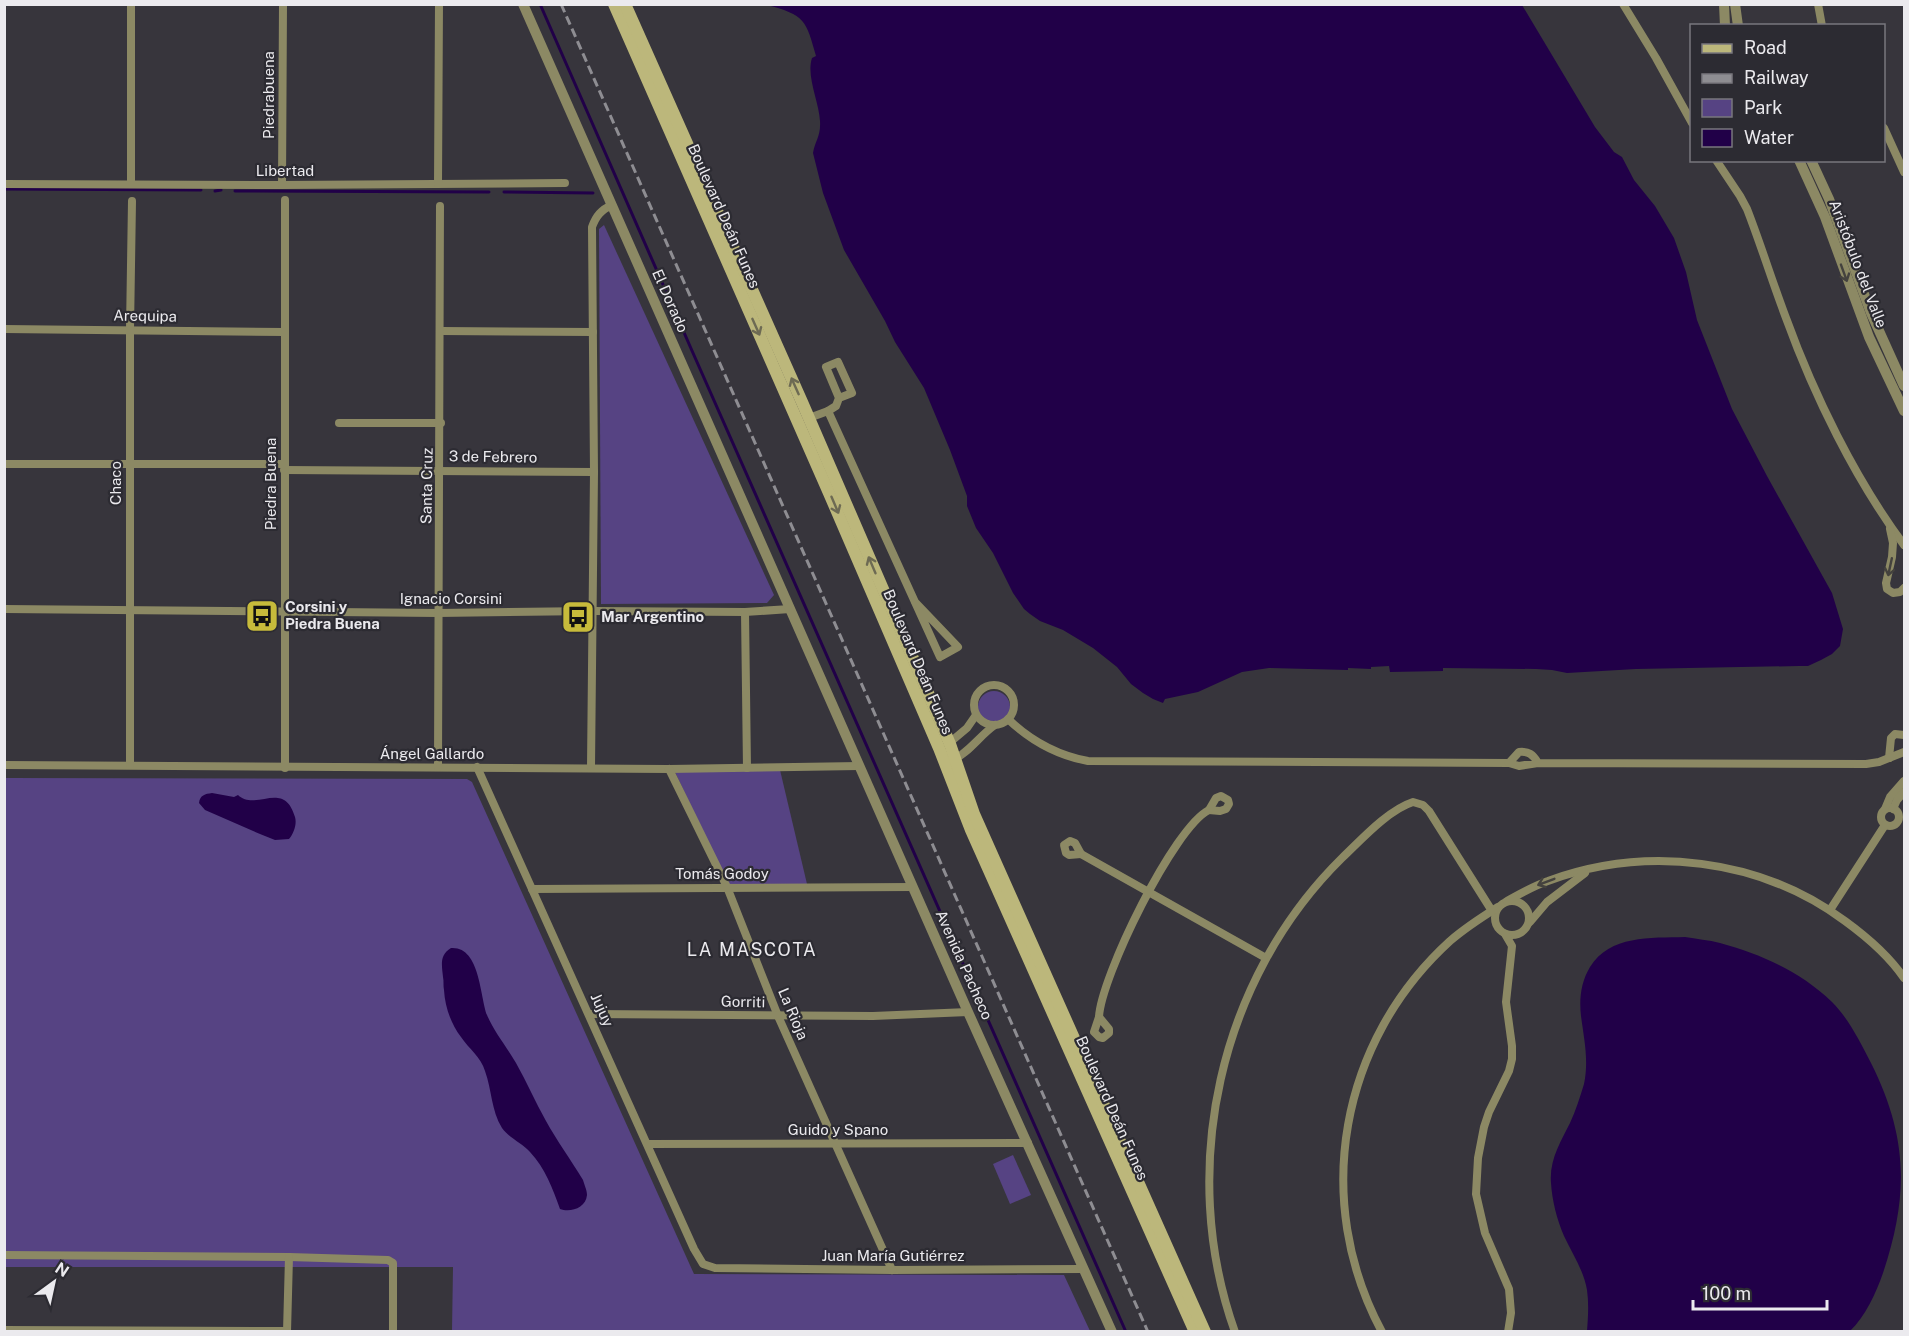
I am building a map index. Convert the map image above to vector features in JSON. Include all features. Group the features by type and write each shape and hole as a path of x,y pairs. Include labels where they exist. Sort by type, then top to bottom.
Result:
{"main road":[{"name":"Boulevard Deán Funes","path":"614,4 829,493 944,746"},
{"name":"Boulevard Deán Funes","path":"624,4 809,418 950,761 1205,1332"},
{"name":"Boulevard Deán Funes","path":"950,761 971,830 1195,1332"}],"street":[{"path":"131,4 132,184"},
{"name":"Piedrabuena","path":"282,185 283,4"},
{"path":"438,184 439,4"},
{"name":"El Dorado","path":"524,4 790,609"},
{"path":"1623,4 1690,119"},
{"path":"1724,4 1725,24"},
{"path":"1735,4 1738,24"},
{"path":"1818,4 1822,24"},
{"path":"1885,130 1905,172"},
{"path":"1717,162 1747,209 1786,318 1836,433 1890,525 1905,545"},
{"name":"Aristóbulo del Valle","path":"1800,162 1825,217 1869,337 1905,411"},
{"name":"Aristóbulo del Valle","path":"1812,162 1829,199 1875,323 1905,386"},
{"name":"Libertad","path":"4,184 565,183"},
{"name":"Piedra Buena","path":"285,200 285,768"},
{"name":"Chaco","path":"130,765 132,201"},
{"path":"591,767 594,472 592,227 603,210 612,205"},
{"name":"Santa Cruz","path":"438,766 440,206"},
{"name":"Arequipa","path":"4,329 284,332"},
{"path":"441,331 593,332"},
{"path":"809,418 836,406 838,398"},
{"path":"828,411 940,657 958,647 915,602"},
{"path":"339,423 441,423"},
{"name":"3 de Febrero","path":"4,464 594,472"},
{"path":"1890,525 1893,543 1887,589 1893,593 1905,588"},
{"name":"Ignacio Corsini","path":"4,609 438,613 745,612 790,609"},
{"name":"Avenida Pacheco","path":"790,609 1112,1332"},
{"path":"745,612 747,768"},
{"path":"950,761 995,725 1008,719 1014,706 1013,700 1010,693 999,685 986,686 976,695 974,709 976,715 985,723 995,725"},
{"path":"944,746 967,728 976,715"},
{"path":"1008,719 1029,737 1054,752 1088,761 1509,763 1519,766 1538,763 1866,764 1879,762 1905,752"},
{"path":"1889,758 1891,738 1895,734 1905,735"},
{"path":"1509,763 1519,752 1526,751 1535,757 1538,763"},
{"name":"Ángel Gallardo","path":"4,765 669,769 859,766"},
{"name":"Jujuy","path":"477,767 694,1250 703,1264"},
{"name":"La Rioja","path":"669,769 727,888 778,1016 892,1270"},
{"path":"1889,809 1890,797 1905,781"},
{"path":"1885,825 1880,817 1905,792"},
{"path":"1235,1332 1221,1288 1214,1252 1208,1184 1210,1141 1222,1070 1247,997 1266,958 1288,922 1332,868 1358,842 1396,810 1413,802 1424,805 1429,811 1495,909 1495,918 1512,946 1506,1002 1512,1059 1505,1081 1484,1127 1476,1175 1476,1194 1485,1233 1509,1288 1511,1313 1508,1332"},
{"path":"1885,825 1894,825 1898,821 1897,812 1889,809"},
{"path":"1099,1017 1108,982 1148,892 1192,825 1209,810"},
{"path":"1830,910 1885,825"},
{"path":"1081,854 1266,958"},
{"path":"1382,1332 1363,1293 1348,1241 1344,1216 1343,1156 1353,1095 1371,1048 1397,1002 1438,953 1472,924 1507,901 1546,882 1619,864 1642,861 1699,863 1722,867 1773,882 1830,910 1874,945 1905,978"},
{"path":"1512,956 1527,926 1547,902 1588,871"},
{"name":"Tomás Godoy","path":"532,889 913,886"},
{"path":"1472,924 1489,924 1515,935 1527,926 1529,912 1517,901 1507,901"},
{"name":"Gorriti","path":"589,1014 873,1016 968,1012"},
{"name":"Guido y Spano","path":"648,1144 1028,1143"},
{"path":"4,1255 391,1260 393,1263 393,1332"},
{"path":"4,1330 286,1331 289,1257"},
{"name":"Juan María Gutiérrez","path":"703,1264 715,1268 1084,1269"}],"green space":[{"path":"604,225 774,595 767,603 601,604 599,229"},
{"path":"994,691 1005,696 1010,707 1005,718 994,723 983,718 978,707 983,696"},
{"path":"780,770 807,884 728,885 675,772"},
{"path":"5,778 467,779 472,782 694,1274 1064,1275 1090,1331 452,1331 453,1267 5,1267"},
{"path":"1013,1155 1031,1195 1010,1204 993,1164"}],"water":[{"path":"767,5 1522,5 1595,127 1614,152 1622,157 1634,180 1655,206 1674,238 1686,272 1697,320 1732,409 1832,593 1843,629 1840,646 1832,654 1808,666 1636,669 1567,673 1536,669 1443,668 1443,671 1390,672 1389,666 1371,667 1371,669 1348,668 1348,670 1269,668 1242,672 1198,692 1165,699 1163,703 1153,699 1131,684 1117,667 1093,648 1063,630 1040,621 1024,609 1013,593 993,553 976,528 950,450 924,388 895,342 844,250 823,193 813,153 820,131 820,121 811,73 812,58 816,56 809,34 797,16"},
{"path":"212,793 234,797 238,795 253,800 277,798 284,800 295,817 292,834 289,839 275,840 205,810 199,803 200,798"},
{"path":"1685,937 1720,943 1780,965 1820,991 1849,1023 1883,1090 1898,1141 1901,1166 1897,1218 1877,1289 1865,1312 1850,1331 1587,1331 1587,1290 1581,1269 1559,1223 1551,1183 1556,1151 1578,1104 1584,1084 1586,1058 1580,1003 1581,991 1590,967 1608,949 1632,940"},
{"path":"451,948 461,950 473,963 490,1021 516,1063 550,1128 583,1180 587,1195 584,1203 577,1208 560,1209 540,1165 527,1149 505,1132 498,1121 483,1066 457,1032 447,1009 442,961"}],"waterway":[{"path":"540,4 1126,1332"},
{"path":"4,189 201,190"},
{"path":"215,191 221,190"},
{"path":"235,191 489,192"},
{"path":"504,192 593,193"}],"railway":[{"path":"561,4 1148,1332"}],"place":[{"name":"Corsini y Piedra Buena","path":"262,616"},
{"name":"Mar Argentino","path":"578,617"}],"district":[{"name":"LA MASCOTA","path":"752,950"}]}
